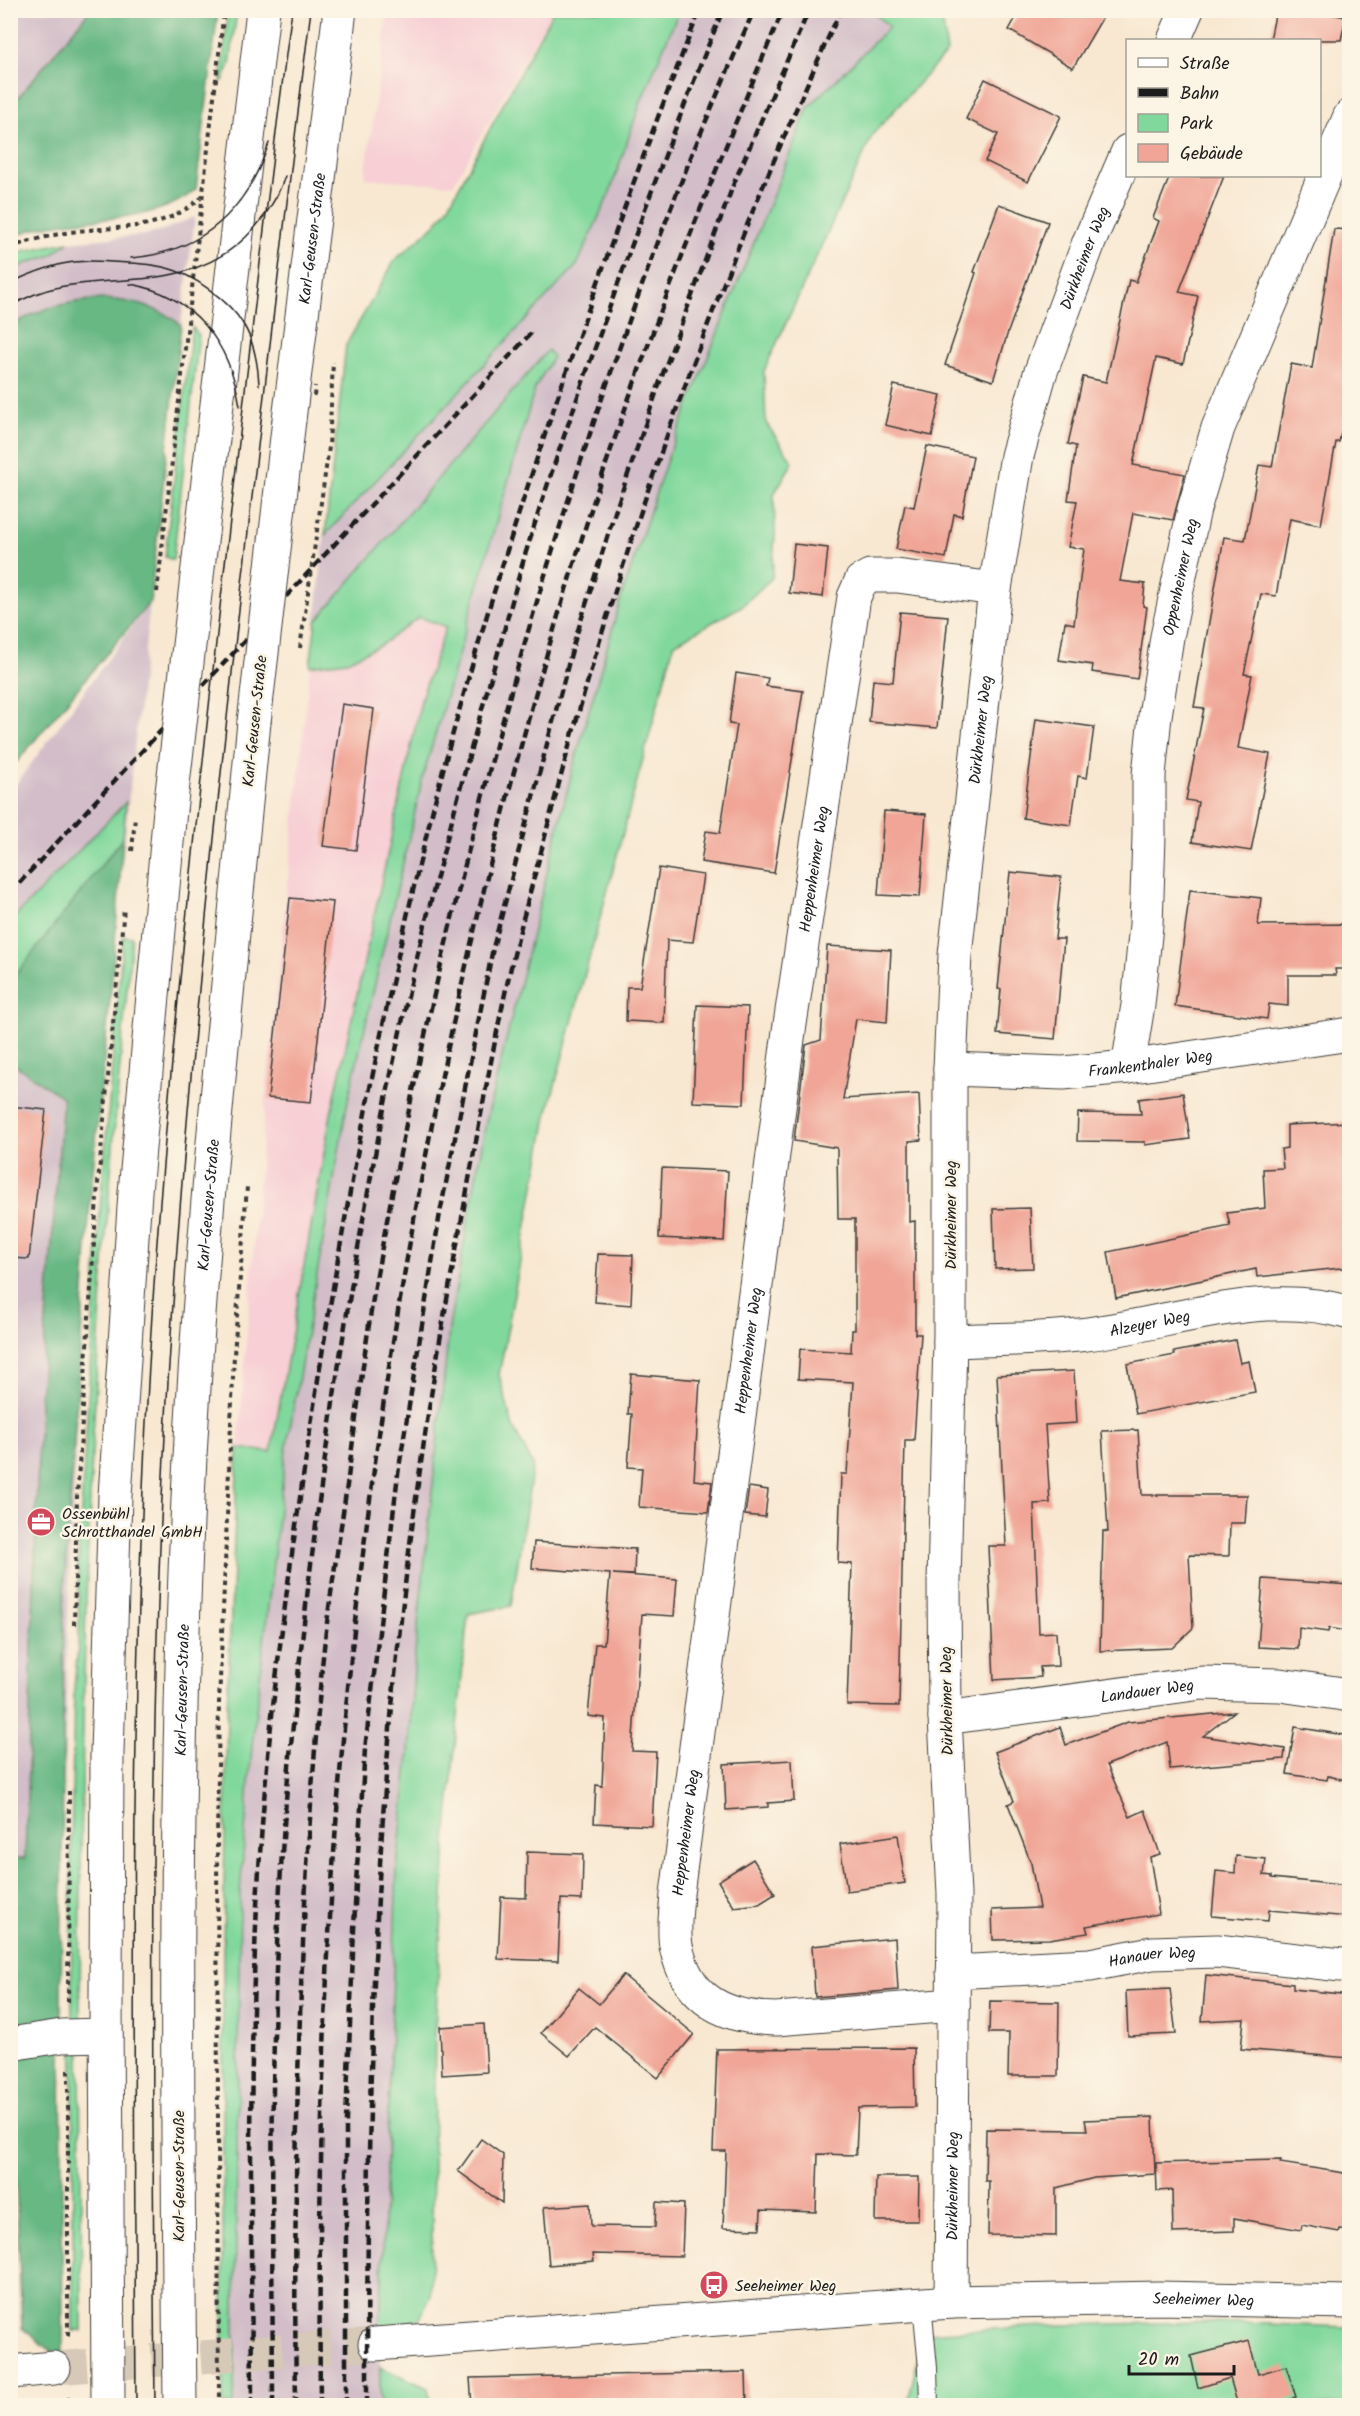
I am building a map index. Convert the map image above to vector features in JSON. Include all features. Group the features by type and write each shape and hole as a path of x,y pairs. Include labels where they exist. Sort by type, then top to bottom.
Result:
{"street":[{"path":"108,2406 107,1752 115,1496 135,1192 170,810 263,10"},
{"name":"Karl-Geusen-Straße","path":"180,2406 177,2079 179,1750 190,1455 207,1189 254,722 340,10"},
{"path":"1174,39 1187,10"},
{"name":"Oppenheimer Weg","path":"1128,1067 1138,1005 1146,925 1149,775 1155,716 1167,637 1194,509 1218,428 1350,116"},
{"name":"Dürkheimer Weg","path":"937,2302 953,2005 954,1894 945,1718 944,1582 950,1341 950,1069 954,955 995,589 1017,456 1040,374 1089,242 1126,157"},
{"name":"Heppenheimer Weg","path":"953,2005 776,2019 752,2019 729,2013 694,1988 684,1970 676,1945 675,1922 678,1882 789,1031 854,597 861,581 870,576 897,576 995,589"},
{"name":"Frankenthaler Weg","path":"950,1069 1064,1073 1128,1067 1350,1034"},
{"name":"Alzeyer Weg","path":"950,1341 1087,1334 1235,1306 1302,1305 1350,1314"},
{"name":"Landauer Weg","path":"945,1718 1202,1683 1280,1685 1350,1695"},
{"name":"Hanauer Weg","path":"953,1972 1090,1965 1152,1953 1216,1951 1350,1966"},
{"path":"10,2044 62,2036 106,2035"},
{"name":"Seeheimer Weg","path":"375,2344 937,2302 1159,2298 1350,2302"},
{"path":"10,2372 54,2368"}],"lane":[{"path":"928,2406 928,2368 937,2302"}],"path":[{"path":"158,592 224,10"},
{"path":"10,247 65,233 159,223 179,214 211,190"},
{"path":"299,655 329,447 333,362"},
{"path":"219,2406 217,1841 219,1702 234,1354 248,1177"}],"shaded area":[{"path":"11,11 94,11 11,193"},
{"path":"388,11 552,11 453,185 365,178"},
{"path":"553,11 947,11 857,121 764,371 674,644 548,1112 499,1375 468,1614 447,1829 435,2029 431,2296 419,2320 380,2330 380,2367 428,2388 431,2405 233,2406 240,1893 252,1746 286,1450 347,1105 423,777 463,634 419,617 381,645 347,661 310,666 346,345 395,260 435,225 447,209"},
{"path":"195,217 181,325 162,313 136,303 105,299 55,306 22,319 11,327 11,271 50,256 69,242 144,235 158,232"},
{"path":"150,602 122,861 11,979 11,791"},
{"path":"419,617 446,627 422,696 331,1114 271,1453 238,1448 265,1102 310,666 347,661 381,645"},
{"name":"Ossenbühl Schrotthandel GmbH","path":"10,1048 103,1055 76,1429 68,1615 63,1832 28,1861 10,1862"}],"green space":[{"path":"90,10 218,11 196,189 163,208 125,217 46,226 11,238 11,106"},
{"path":"228,11 237,11 230,64 221,81"},
{"path":"553,11 679,11 641,101 610,192 577,265 325,535 346,345 395,260 435,225 447,209"},
{"path":"872,11 947,11 942,17 947,52 873,134 764,371 766,423 793,462 774,494 775,534 772,578 742,606 674,644 548,1111 499,1375 513,1427 533,1465 511,1606 468,1614 447,1829 435,2029 431,2296 419,2320 380,2330 397,1868 408,1764 415,1653 450,1321 486,1122 572,771 621,598 669,454 808,108 889,27"},
{"path":"69,242 50,256 11,271 11,256 23,251"},
{"path":"105,299 125,301 155,309 181,325 150,602 11,769 11,327 32,314 55,306"},
{"path":"192,327 199,335 173,560 165,557"},
{"path":"548,350 553,357 535,388 423,777 347,1105 286,1450 252,1746 240,1893 234,2405 223,2405 223,1949 227,1709 238,1448 271,1452 331,1114 422,696 446,627 419,617 381,645 347,661 310,666 316,621"},
{"path":"126,802 123,838 11,982 11,921"},
{"path":"123,838 113,968 90,1201 64,1593 61,2023 63,2360 22,2328 10,2038 10,1858 25,1858 40,1399 63,1098 11,1062 10,982"},
{"path":"123,936 132,937 106,1229 96,1375 83,1710 80,2025 72,2026 71,1855 74,1688 79,1636 78,1559 100,1210"},
{"path":"73,2045 80,2046 82,2331 73,2331"},
{"path":"1208,2322 1349,2327 1349,2405 907,2406 924,2333 1062,2325"},
{"path":"380,2367 428,2388 431,2405 380,2405"}],"building":[{"path":"1020,10 1107,10 1073,68 1009,30"},
{"path":"1276,10 1312,10 1346,17 1341,40 1270,39"},
{"path":"985,79 1061,116 1028,182 985,161 998,134 966,119"},
{"path":"1170,177 1224,177 1179,292 1198,296 1183,364 1156,358 1133,465 1185,474 1173,520 1133,513 1120,581 1145,584 1143,606 1147,607 1137,679 1092,672 1093,665 1059,660 1065,622 1074,624 1084,549 1068,547 1077,501 1068,500 1076,446 1068,444 1083,377 1106,382 1129,280 1136,282 1159,221 1153,218"},
{"path":"999,204 1048,222 1008,332 993,381 945,365 976,273 974,272"},
{"path":"1334,229 1350,230 1350,390 1339,442 1336,442 1321,525 1290,519 1276,596 1261,594 1244,674 1252,675 1238,748 1270,754 1251,851 1192,842 1198,802 1186,800 1204,708 1194,707 1224,537 1245,540 1259,465 1272,467 1291,364 1312,368"},
{"path":"894,385 941,395 932,436 885,425"},
{"path":"927,446 973,456 962,516 954,514 946,558 896,549 905,505 914,507"},
{"path":"794,544 828,548 823,597 789,593"},
{"path":"900,612 948,616 937,728 869,722 873,680 893,682"},
{"path":"736,673 768,678 766,686 803,691 774,873 701,862 706,831 720,833 737,725 729,724"},
{"path":"342,704 374,709 356,850 323,846"},
{"path":"1036,719 1094,727 1087,778 1078,776 1071,825 1023,818"},
{"path":"884,811 926,814 920,897 878,895"},
{"path":"659,868 703,875 693,942 667,940 664,1023 626,1021 627,987 640,987"},
{"path":"1010,872 1061,877 1055,939 1064,939 1055,1039 997,1034 1001,989 998,989"},
{"path":"1190,890 1261,898 1258,925 1350,924 1350,969 1335,969 1336,975 1288,975 1288,1006 1269,1004 1267,1019 1175,1006"},
{"path":"290,898 333,902 311,1102 268,1098"},
{"path":"827,946 891,950 887,1022 856,1019 843,1099 919,1094 921,1140 909,1141 909,1222 915,1221 915,1334 921,1334 914,1440 905,1440 899,1706 847,1705 852,1564 838,1563 841,1474 847,1474 853,1382 798,1379 800,1349 851,1352 852,1330 855,1330 855,1219 838,1219 837,1148 794,1141 806,1045 821,1040"},
{"path":"697,1005 748,1007 744,1104 693,1102"},
{"path":"1183,1093 1190,1139 1145,1145 1145,1142 1077,1141 1078,1113 1141,1114 1139,1099"},
{"path":"10,1106 46,1110 29,1259 10,1258"},
{"path":"1350,1122 1350,1267 1257,1277 1256,1269 1116,1298 1108,1252 1230,1226 1227,1213 1265,1208 1263,1169 1283,1168 1281,1149 1287,1148 1287,1125"},
{"path":"662,1168 728,1171 724,1241 659,1238"},
{"path":"1030,1208 1033,1268 995,1269 993,1209"},
{"path":"598,1254 633,1255 631,1305 595,1302"},
{"path":"1235,1340 1240,1363 1249,1361 1255,1392 1136,1414 1127,1364"},
{"path":"1074,1371 1077,1423 1045,1425 1050,1503 1034,1504 1039,1633 1056,1632 1058,1666 1040,1667 1041,1677 994,1680 988,1546 1006,1546 997,1375"},
{"path":"631,1374 700,1380 694,1480 712,1482 708,1512 639,1507 642,1468 628,1467 632,1414 628,1414"},
{"path":"1138,1430 1142,1495 1247,1495 1245,1523 1230,1523 1229,1556 1189,1555 1193,1628 1172,1648 1100,1651 1103,1531 1108,1532 1102,1431"},
{"path":"749,1487 768,1490 765,1517 745,1515"},
{"path":"534,1542 635,1549 634,1575 613,1574 677,1579 674,1616 642,1614 632,1751 656,1752 652,1826 594,1823 596,1785 602,1786 605,1718 588,1716 595,1644 604,1644 610,1574 532,1568"},
{"path":"1263,1579 1350,1585 1350,1632 1329,1628 1328,1632 1299,1628 1298,1649 1258,1647"},
{"path":"1234,1712 1203,1736 1285,1749 1284,1759 1170,1769 1167,1742 1107,1765 1130,1817 1145,1810 1160,1854 1150,1857 1159,1914 1086,1926 1088,1933 1049,1939 993,1940 992,1910 1039,1908 1031,1863 1008,1804 1014,1801 995,1752 1060,1727 1066,1745 1128,1722"},
{"path":"1295,1727 1350,1736 1350,1781 1328,1776 1327,1780 1287,1774"},
{"path":"792,1760 794,1801 768,1803 768,1807 726,1810 724,1764"},
{"path":"898,1835 905,1883 847,1891 840,1844"},
{"path":"527,1852 583,1854 582,1900 561,1899 558,1961 498,1959 501,1897 526,1898"},
{"path":"1236,1856 1266,1859 1264,1875 1272,1876 1272,1878 1350,1886 1350,1917 1269,1910 1268,1921 1212,1916 1216,1871 1235,1873"},
{"path":"753,1859 775,1894 759,1904 734,1907 718,1881"},
{"path":"895,1938 898,1990 815,1997 812,1946"},
{"path":"623,1975 694,2034 658,2078 595,2027 569,2056 541,2033 579,1988 599,2004"},
{"path":"1206,1975 1293,1984 1293,1989 1350,1995 1350,2058 1241,2049 1244,2019 1202,2021"},
{"path":"1170,1989 1176,2034 1128,2036 1126,1991"},
{"path":"990,2001 1059,2002 1058,2076 1008,2076 1009,2033 989,2033"},
{"path":"484,2024 487,2072 442,2075 440,2027"},
{"path":"914,2048 915,2107 858,2108 856,2155 818,2154 816,2212 761,2210 760,2229 723,2228 726,2151 713,2151 717,2049"},
{"path":"1153,2117 1155,2174 1094,2178 1056,2188 1056,2236 988,2235 989,2181 985,2181 986,2129 1087,2130 1085,2120"},
{"path":"481,2139 503,2155 502,2203 458,2171"},
{"path":"1281,2160 1280,2163 1350,2174 1350,2230 1340,2229 1339,2232 1302,2225 1301,2230 1234,2218 1234,2231 1173,2233 1172,2190 1157,2191 1156,2163"},
{"path":"876,2177 919,2177 918,2221 875,2221"},
{"path":"656,2202 684,2204 682,2256 593,2254 594,2261 549,2265 544,2207 590,2204 591,2226 655,2227"},
{"path":"1249,2341 1258,2374 1286,2366 1296,2397 1267,2406 1238,2406 1230,2378 1198,2388 1191,2356"},
{"path":"746,2372 747,2406 472,2406 470,2378"}],"tunnel":[{"path":"54,2368 375,2344"}],"tram line":[{"path":"136,2406 134,1868 139,1600 151,1331 164,1147 191,873 255,304 292,10"},
{"path":"155,2406 152,1998 155,1726 158,1591 172,1319 187,1117 216,816 311,10"},
{"path":"131,258 180,247 219,223 235,207 248,188 260,167 269,143"},
{"path":"10,307 38,293 67,286 158,277 189,270 218,258 246,237 259,223 274,201 285,176"},
{"path":"10,283 49,268 81,261 146,264 177,271 210,290 237,315 253,345 259,385"},
{"path":"130,284 153,290 173,299 191,311 206,326 228,362 240,406"}],"railway":[{"path":"252,2406 253,2012 266,1777 276,1676 296,1524 331,1300 357,1154 386,1009 419,865 490,606 549,421 658,118 700,10"},
{"path":"273,2406 273,2091 278,1934 288,1777 307,1599 330,1421 375,1157 402,1022 424,929 525,555 559,450 633,242 723,10"},
{"path":"296,2406 299,2042 313,1769 327,1626 377,1274 405,1130 470,844 549,561 594,422 643,284 695,147 754,10"},
{"path":"320,2406 323,2072 326,1988 343,1739 360,1581 381,1423 406,1266 435,1110 469,954 507,800 549,646 596,494 638,372 684,250 783,10"},
{"path":"346,2406 346,2120 356,1883 365,1749 398,1474 440,1213 493,948 573,646 616,509 662,376 734,183 809,10"},
{"path":"367,2406 373,2003 381,1843 393,1695 408,1560 427,1424 495,1041 520,930 571,741 635,528 710,318 751,214 841,10"},
{"path":"10,893 533,331"}],"place":[{"name":"Ossenbühl Schrotthandel GmbH","path":"41,1522"},
{"name":"Seeheimer Weg","path":"714,2285"}]}
